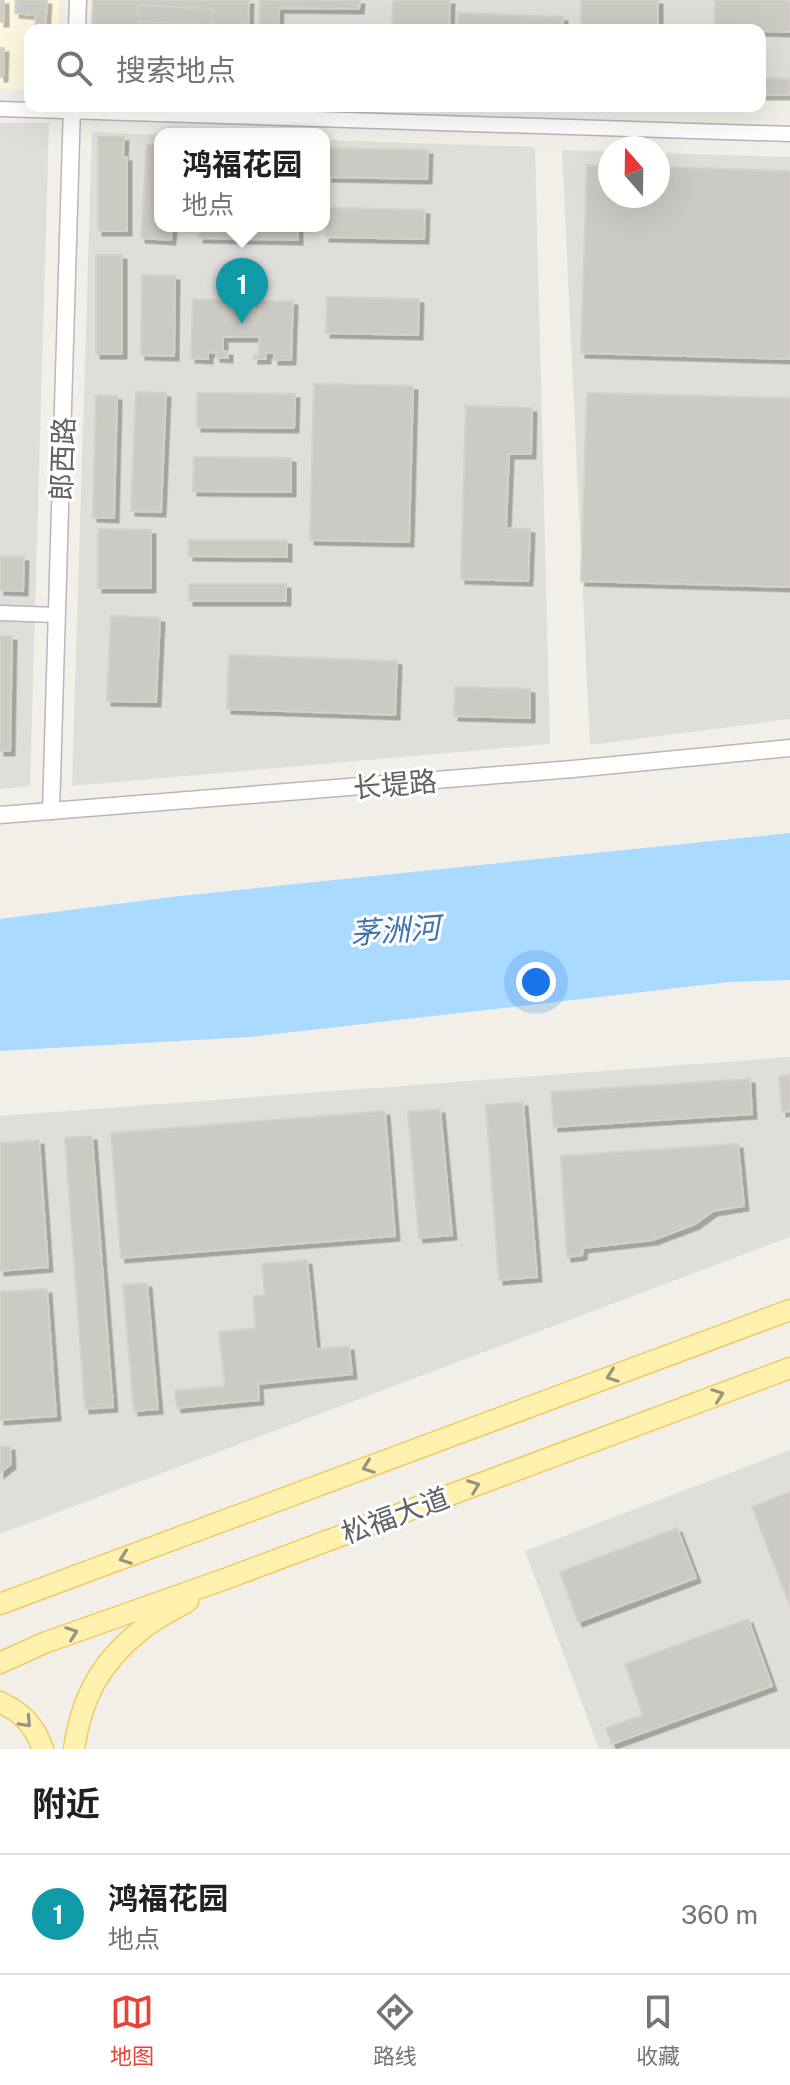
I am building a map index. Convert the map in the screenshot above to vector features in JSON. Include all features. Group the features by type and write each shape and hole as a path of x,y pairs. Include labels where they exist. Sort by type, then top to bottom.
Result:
{"main road":[{"name":"松福大道","path":"5,1600 790,1310"},
{"name":"松福大道","path":"0,1663 44,1643 225,1579 790,1368"},
{"path":"74,1749 83,1706 96,1678 118,1652 141,1630 225,1579"},
{"path":"0,1702 27,1718 43,1749"}],"street":[{"path":"77,24 78,0"},
{"path":"0,109 24,109"},
{"name":"郎西路","path":"51,811 72,112"},
{"path":"158,112 790,134"},
{"path":"0,613 57,615"},
{"name":"长堤路","path":"0,815 573,769 790,748"}],"shaded area":[{"path":"0,0 59,0 59,24 24,24 24,90 0,89"},
{"path":"249,0 790,0 790,96 766,95 766,24 248,24"},
{"path":"0,123 49,123 30,786 0,789"},
{"path":"92,132 154,135 154,232 330,232 330,140 535,147 550,744 72,786"},
{"path":"562,150 598,151 598,208 670,208 670,153 790,157 790,719 590,745"},
{"path":"790,1057 790,1237 0,1534 0,1116"},
{"path":"790,1450 790,1749 599,1749 525,1551"}],"water":[{"name":"茅洲河","path":"790,833 790,980 730,982 250,1037 0,1051 0,919 180,896"}],"building":[{"path":"0,0 4,0 4,22 0,22"},
{"path":"16,0 47,0 45,24 35,24 36,15 15,13"},
{"path":"93,0 249,0 248,24 92,24"},
{"path":"260,0 360,0 359,9 279,8 278,24 259,24"},
{"path":"393,0 450,0 449,24 392,24"},
{"path":"581,0 658,0 658,24 581,24"},
{"path":"715,0 790,0 790,32 766,31 766,24 714,24"},
{"path":"139,5 212,9 211,24 138,21"},
{"path":"458,13 563,17 563,24 458,24"},
{"path":"0,48 4,48 3,77 0,77"},
{"path":"766,78 790,79 790,95 766,95"},
{"path":"98,137 124,137 127,231 98,231"},
{"path":"147,145 154,145 154,232 172,232 171,240 141,238"},
{"path":"330,148 428,150 427,179 330,177"},
{"path":"587,165 598,165 598,208 670,208 670,167 790,171 790,359 581,353"},
{"path":"330,208 425,210 424,239 325,237 325,232 330,232"},
{"path":"200,232 298,232 298,240 199,238"},
{"path":"96,255 122,255 122,354 96,354"},
{"path":"142,275 175,276 174,356 141,355"},
{"path":"327,297 419,299 418,335 326,333"},
{"path":"193,299 225,300 224,309 226,299 256,300 256,310 259,310 259,301 293,301 291,360 274,360 274,353 266,353 266,359 254,359 254,355 259,355 259,337 223,337 223,351 228,351 228,358 216,357 216,353 208,352 208,359 191,358"},
{"path":"314,384 413,386 409,542 310,540"},
{"path":"136,392 166,393 161,512 131,511"},
{"path":"197,393 295,394 294,428 197,427"},
{"path":"587,393 790,398 790,587 581,581"},
{"path":"96,395 117,396 114,518 93,517"},
{"path":"466,406 532,408 531,454 509,454 506,528 530,529 528,581 461,579"},
{"path":"194,457 291,458 291,492 193,491"},
{"path":"98,529 151,530 151,588 98,588"},
{"path":"189,540 287,540 287,557 189,556"},
{"path":"0,556 24,557 23,591 0,590"},
{"path":"189,584 286,584 286,601 189,601"},
{"path":"111,616 160,618 156,702 107,701"},
{"path":"0,636 12,636 10,751 0,751"},
{"path":"229,655 397,661 395,715 227,709"},
{"path":"455,687 530,689 530,718 454,716"},
{"path":"790,1075 790,1111 782,1112 779,1076"},
{"path":"750,1079 752,1114 554,1127 551,1092"},
{"path":"523,1102 537,1277 499,1280 486,1105"},
{"path":"440,1109 452,1235 419,1238 408,1112"},
{"path":"385,1111 395,1236 121,1258 111,1133"},
{"path":"92,1136 113,1407 85,1409 65,1138"},
{"path":"39,1140 48,1267 0,1271 0,1143"},
{"path":"738,1144 744,1206 713,1211 695,1224 653,1240 583,1248 582,1255 567,1257 561,1156"},
{"path":"307,1260 316,1349 349,1346 352,1374 258,1384 259,1400 177,1408 175,1391 225,1386 219,1332 256,1328 253,1296 265,1295 262,1264"},
{"path":"147,1283 158,1409 134,1411 123,1285"},
{"path":"47,1289 56,1416 0,1420 0,1292"},
{"path":"10,1446 11,1464 0,1473 0,1447"},
{"path":"790,1492 790,1606 752,1507"},
{"path":"677,1528 696,1578 578,1622 560,1572"},
{"path":"748,1619 772,1686 612,1744 606,1728 643,1715 625,1664"}],"place":[{"name":"鸿福花园","path":"242,324"}]}
